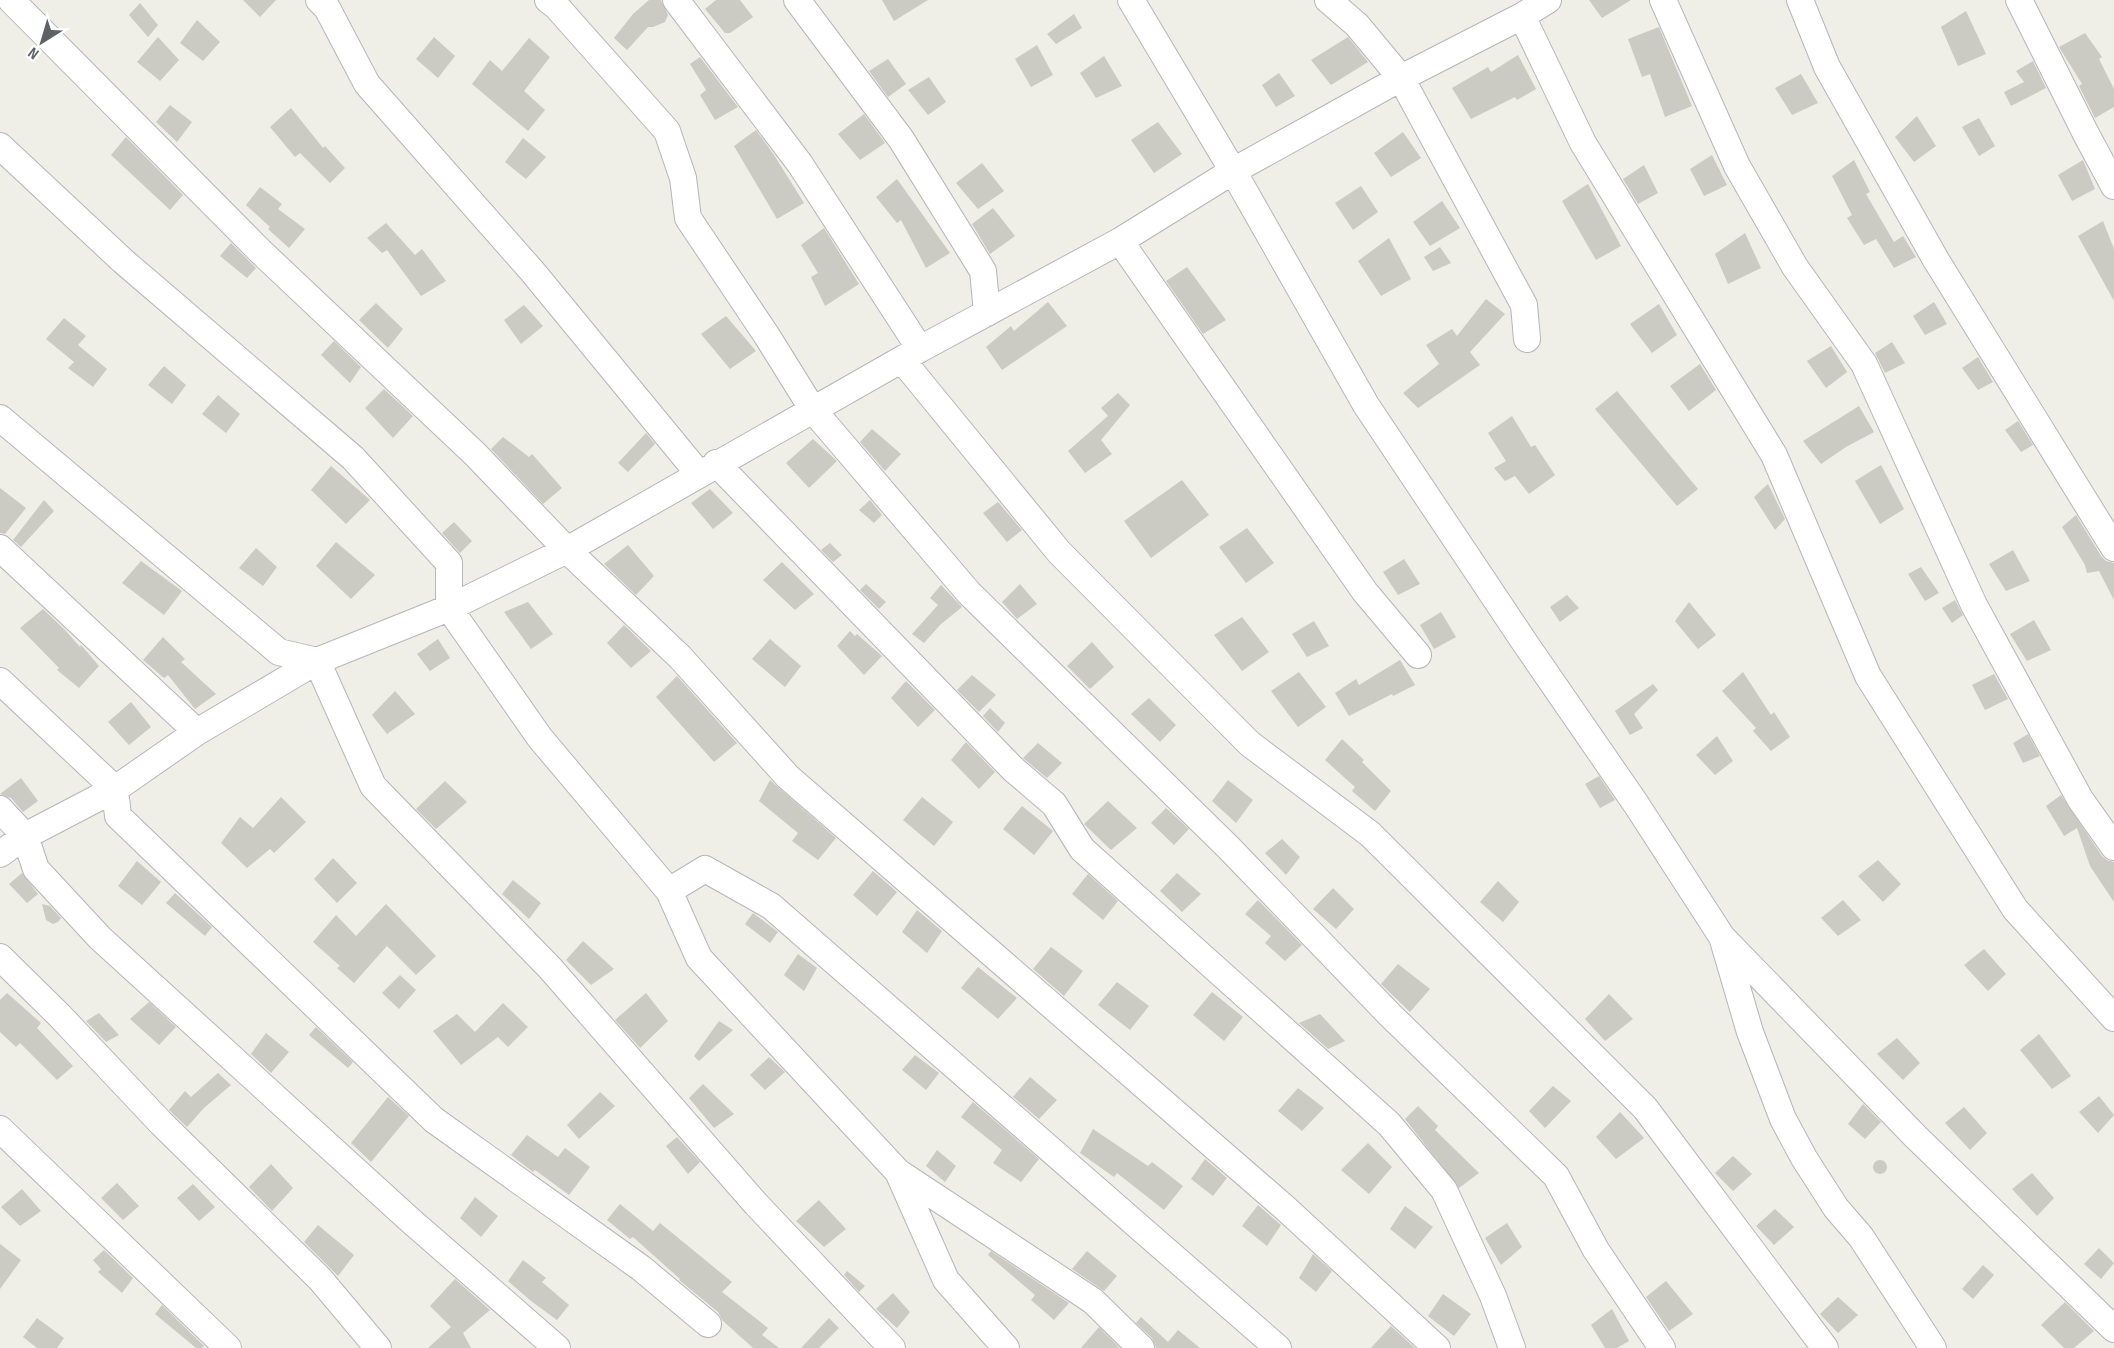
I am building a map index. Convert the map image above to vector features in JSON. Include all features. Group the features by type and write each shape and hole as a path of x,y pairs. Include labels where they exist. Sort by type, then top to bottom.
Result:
{"street":[{"path":"11,0 260,251 475,454 567,550 680,657 788,777 1275,1199 1437,1348"},
{"path":"319,0 327,8 367,84 708,469 1013,769 1054,804 1082,849 1389,1124 1444,1190 1493,1296 1512,1348"},
{"path":"548,0 557,7 667,131 683,178 688,218 767,336 813,410 969,593 1228,848 1390,1015 1556,1176 1596,1250 1662,1348"},
{"path":"676,0 800,164 911,354 1059,552 1250,744 1370,834 1645,1108 1825,1348"},
{"path":"797,0 901,139 983,271 987,313"},
{"path":"1131,0 1233,171 1366,405 1636,804 1722,937 1916,1137 2114,1329"},
{"path":"1328,0 1357,25 1401,78 1524,305 1527,339"},
{"path":"0,854 25,836 115,789 197,732 317,661 449,608 567,550 911,354 1120,241 1233,171 1548,0"},
{"path":"1663,0 1737,166 1795,267 1864,364 1974,605 2080,799 2114,847"},
{"path":"1800,0 1827,67 1930,250 2114,548"},
{"path":"2019,0 2114,186"},
{"path":"1522,16 1583,143 1774,455 1868,676 2016,909 2114,1018"},
{"path":"0,146 123,261 353,458 449,563 449,608 540,738 669,891 699,958 898,1172 1093,1301 1141,1348"},
{"path":"1120,241 1365,592 1418,655"},
{"path":"0,418 279,652 317,661"},
{"path":"0,548 197,732"},
{"path":"317,661 373,786 550,968 756,1204 892,1348"},
{"path":"0,681 115,789 118,816 434,1120 641,1268 708,1324"},
{"path":"0,809 25,836 36,869 100,939 410,1220 556,1348"},
{"path":"669,891 705,869 771,906 1278,1348"},
{"path":"1722,937 1754,1043 1783,1119 1804,1158 1830,1198 1862,1237 1933,1348"},
{"path":"0,957 60,1016 162,1124 320,1279 378,1348"},
{"path":"0,1129 228,1348"},
{"path":"898,1172 946,1280 1006,1348"}],"building":[{"path":"243,0 276,0 260,17"},
{"path":"649,0 661,0 668,15 665,22 648,27 627,50 614,38 633,14"},
{"path":"716,0 740,0 753,17 730,33 725,33 705,9"},
{"path":"882,0 928,0 894,21"},
{"path":"1589,0 1631,0 1602,18"},
{"path":"140,3 158,25 148,37 129,15"},
{"path":"1966,11 1986,54 1958,66 1941,27"},
{"path":"1074,14 1082,28 1056,44 1047,34"},
{"path":"197,20 220,42 203,61 180,43"},
{"path":"1659,27 1692,106 1665,117 1650,74 1642,77 1628,39"},
{"path":"2085,33 2102,57 2099,59 2114,89 2114,107 2095,118 2079,86 2082,84 2059,47"},
{"path":"158,37 179,60 160,81 137,62"},
{"path":"434,37 455,56 438,78 416,59"},
{"path":"1348,37 1368,62 1331,85 1311,60"},
{"path":"529,38 550,57 524,91 545,110 528,131 472,84 490,60 502,71"},
{"path":"1037,45 1053,75 1031,87 1015,59"},
{"path":"1518,55 1536,89 1517,100 1515,97 1471,119 1452,88 1488,67 1491,72"},
{"path":"1104,56 1122,86 1096,98 1080,73"},
{"path":"700,57 738,107 715,120 700,95 706,90 690,64"},
{"path":"888,59 906,84 888,97 869,71"},
{"path":"2033,61 2046,88 2011,106 2004,92 2024,82 2016,71"},
{"path":"1279,73 1295,96 1276,107 1262,85"},
{"path":"1801,74 1818,103 1792,115 1775,88"},
{"path":"929,77 946,102 928,115 908,90"},
{"path":"170,105 192,122 177,142 156,122"},
{"path":"291,108 323,148 325,146 345,168 330,183 300,153 295,157 270,127"},
{"path":"864,114 885,143 860,160 838,134"},
{"path":"1917,116 1936,146 1914,162 1895,137"},
{"path":"1979,118 1995,146 1979,156 1962,127"},
{"path":"1158,122 1182,154 1154,173 1131,140"},
{"path":"756,130 804,203 777,219 734,146"},
{"path":"1403,132 1421,158 1391,177 1374,153"},
{"path":"126,137 183,195 170,210 111,155"},
{"path":"523,138 546,157 526,179 505,162"},
{"path":"1712,155 1727,185 1704,196 1690,169"},
{"path":"1854,160 1870,192 1866,194 1894,242 1903,236 1916,257 1894,268 1876,239 1864,245 1847,218 1852,215 1832,176"},
{"path":"2083,160 2095,189 2072,201 2058,175"},
{"path":"982,163 1004,191 978,209 956,183"},
{"path":"1644,165 1658,193 1638,204 1623,179"},
{"path":"897,179 950,253 926,268 901,220 897,223 876,197"},
{"path":"1588,184 1621,246 1596,260 1562,201"},
{"path":"1361,186 1378,212 1353,230 1335,203"},
{"path":"260,187 282,204 278,209 305,229 289,248 246,205"},
{"path":"1442,201 1460,228 1430,246 1413,222"},
{"path":"993,208 1015,236 990,254 972,224"},
{"path":"2103,221 2114,249 2114,301 2078,236"},
{"path":"386,223 415,255 422,249 446,281 421,296 387,250 382,253 367,238"},
{"path":"824,228 859,284 825,306 811,277 818,273 801,245"},
{"path":"1745,233 1761,268 1728,284 1715,254"},
{"path":"1389,238 1411,279 1381,296 1358,261"},
{"path":"231,243 256,268 247,278 220,256"},
{"path":"1440,247 1451,263 1433,271 1424,257"},
{"path":"1187,267 1226,320 1203,334 1166,281"},
{"path":"1486,299 1505,314 1470,352 1480,365 1418,408 1403,393 1439,364 1426,345 1452,329 1457,336"},
{"path":"1048,302 1067,326 1002,370 986,347 1011,326 1014,331"},
{"path":"1934,302 1947,324 1925,335 1913,316"},
{"path":"376,303 403,329 388,348 359,320"},
{"path":"1659,304 1677,335 1652,353 1630,324"},
{"path":"524,305 543,326 521,344 504,320"},
{"path":"726,316 756,351 730,369 701,334"},
{"path":"64,318 86,336 78,345 107,369 93,387 68,368 74,362 46,339"},
{"path":"334,341 361,367 350,383 321,355"},
{"path":"1892,342 1905,363 1885,373 1875,353"},
{"path":"1831,346 1847,372 1826,388 1807,361"},
{"path":"1978,357 1993,382 1978,390 1962,368"},
{"path":"1700,364 1716,390 1689,411 1670,386"},
{"path":"164,366 186,385 172,404 148,385"},
{"path":"384,389 413,416 393,438 365,408"},
{"path":"1617,391 1698,489 1677,506 1595,409"},
{"path":"1118,393 1130,405 1101,440 1112,454 1085,473 1068,451 1108,416 1101,408"},
{"path":"218,395 240,414 226,433 202,414"},
{"path":"1859,406 1874,432 1821,464 1803,441"},
{"path":"1512,416 1531,447 1535,445 1555,475 1529,494 1515,476 1505,481 1494,468 1506,461 1488,433"},
{"path":"2018,421 2033,445 2021,452 2005,430"},
{"path":"872,429 901,454 885,471 860,442"},
{"path":"646,433 655,444 628,472 618,463"},
{"path":"503,437 529,457 532,454 562,488 543,504 491,449"},
{"path":"813,439 837,461 809,488 786,463"},
{"path":"1881,465 1904,509 1880,524 1855,481"},
{"path":"331,466 370,500 346,524 311,490"},
{"path":"1182,480 1209,515 1151,558 1124,521"},
{"path":"1768,484 1785,519 1775,530 1754,497"},
{"path":"0,488 26,508 5,534 0,533"},
{"path":"710,489 733,513 713,529 691,503"},
{"path":"44,500 54,511 21,547 13,540"},
{"path":"870,500 882,515 874,523 859,510"},
{"path":"998,502 1022,530 1007,542 983,513"},
{"path":"2076,515 2101,556 2106,561 2114,563 2114,600 2099,571 2087,573 2085,565 2062,527"},
{"path":"454,522 472,541 460,553 442,533"},
{"path":"1247,528 1274,563 1246,583 1219,547"},
{"path":"336,542 375,575 351,599 316,566"},
{"path":"830,543 842,555 833,562 821,550"},
{"path":"628,545 654,576 636,595 604,564"},
{"path":"256,548 277,567 263,586 239,568"},
{"path":"2013,550 2030,581 2006,591 1989,564"},
{"path":"1404,559 1420,584 1398,595 1383,572"},
{"path":"141,561 182,591 164,615 122,583"},
{"path":"782,562 814,594 795,610 763,580"},
{"path":"1921,567 1939,593 1925,601 1908,574"},
{"path":"866,584 886,602 879,609 860,590"},
{"path":"1020,584 1037,604 1017,619 1002,602"},
{"path":"941,585 962,607 940,625 924,643 912,634 938,605 930,598"},
{"path":"1567,595 1579,608 1560,622 1550,607"},
{"path":"1955,600 1963,615 1952,623 1942,608"},
{"path":"528,602 553,634 531,649 504,612"},
{"path":"1689,602 1716,635 1698,649 1675,621"},
{"path":"43,609 80,647 81,645 99,666 79,688 57,670 59,668 20,628"},
{"path":"1441,612 1456,637 1434,649 1420,625"},
{"path":"1242,617 1269,652 1242,671 1214,635"},
{"path":"2034,620 2051,650 2027,661 2010,634"},
{"path":"1314,621 1329,646 1307,657 1292,634"},
{"path":"624,625 651,651 631,668 607,643"},
{"path":"850,631 855,636 857,634 882,656 864,675 837,646"},
{"path":"163,637 185,659 181,662 216,694 195,709 168,675 164,678 143,660"},
{"path":"438,639 450,658 430,671 417,654"},
{"path":"770,639 801,666 785,687 752,659"},
{"path":"1092,642 1114,667 1090,689 1067,666"},
{"path":"1400,660 1415,685 1349,716 1335,693 1356,679 1359,685"},
{"path":"1299,672 1326,707 1298,727 1271,691"},
{"path":"1743,672 1771,715 1774,712 1790,737 1771,751 1753,731 1756,728 1722,691"},
{"path":"1994,674 2008,699 1985,710 1972,685"},
{"path":"972,675 996,695 979,712 957,690"},
{"path":"677,676 737,743 714,762 656,697"},
{"path":"906,681 935,710 918,727 891,698"},
{"path":"1653,684 1658,690 1634,714 1643,728 1630,735 1615,711"},
{"path":"395,691 415,714 387,734 372,715"},
{"path":"1149,698 1176,725 1160,742 1131,714"},
{"path":"131,702 151,727 129,745 108,722"},
{"path":"990,708 1005,723 998,732 983,716"},
{"path":"2028,734 2040,756 2023,763 2013,743"},
{"path":"1717,736 1733,761 1715,775 1696,755"},
{"path":"1342,739 1391,791 1375,811 1352,791 1355,787 1325,760"},
{"path":"966,742 995,772 979,789 951,760"},
{"path":"1038,743 1062,763 1047,778 1023,758"},
{"path":"1599,776 1615,800 1600,808 1585,784"},
{"path":"21,778 38,801 23,812 11,798 0,794"},
{"path":"770,780 836,838 818,860 792,841 798,833 759,801"},
{"path":"1228,780 1253,800 1236,823 1212,801"},
{"path":"445,781 467,802 436,829 416,809"},
{"path":"2061,795 2102,856 2114,862 2114,902 2090,866 2077,828 2064,836 2046,806"},
{"path":"281,797 306,822 274,853 270,849 247,868 221,843 240,817 253,828"},
{"path":"922,797 953,822 934,846 903,820"},
{"path":"1108,801 1137,828 1111,850 1084,824"},
{"path":"1022,806 1053,831 1034,855 1003,829"},
{"path":"1166,808 1189,829 1174,845 1151,823"},
{"path":"1282,839 1300,857 1286,875 1265,853"},
{"path":"333,858 357,883 337,903 314,879"},
{"path":"1878,860 1901,884 1883,902 1858,876"},
{"path":"137,861 161,882 142,905 118,886"},
{"path":"873,871 897,892 877,916 853,895"},
{"path":"22,873 38,894 27,903 9,884"},
{"path":"1177,873 1201,894 1182,912 1160,891"},
{"path":"1088,874 1118,901 1103,920 1072,894"},
{"path":"513,880 541,903 529,919 502,894"},
{"path":"1498,881 1519,902 1503,922 1480,902"},
{"path":"1333,888 1354,909 1336,929 1313,909"},
{"path":"175,893 212,927 205,936 166,903"},
{"path":"1258,900 1302,945 1285,961 1265,943 1271,936 1245,914"},
{"path":"1843,900 1861,920 1838,936 1821,918"},
{"path":"42,904 50,906 61,918 58,922 53,924 46,920"},
{"path":"386,904 436,956 416,975 387,946 354,983 337,968 340,966 313,942 336,915 356,936"},
{"path":"917,910 942,931 927,953 902,932"},
{"path":"753,913 778,932 770,943 745,924"},
{"path":"583,941 614,969 591,985 566,960"},
{"path":"1051,947 1083,971 1064,996 1033,969"},
{"path":"1984,949 2006,974 1988,991 1964,965"},
{"path":"798,954 817,968 804,991 784,975"},
{"path":"1398,964 1430,989 1410,1012 1381,984"},
{"path":"978,967 1017,998 998,1019 961,988"},
{"path":"400,975 416,990 399,1009 382,993"},
{"path":"1117,982 1149,1006 1130,1030 1098,1005"},
{"path":"1212,992 1243,1017 1224,1041 1193,1015"},
{"path":"7,993 41,1023 37,1028 73,1066 57,1080 20,1043 16,1047 0,1032 0,1000"},
{"path":"646,993 668,1021 640,1048 615,1020"},
{"path":"1609,994 1633,1019 1605,1041 1585,1019"},
{"path":"149,1002 176,1027 159,1045 130,1019"},
{"path":"503,1003 528,1027 508,1047 498,1037 461,1065 433,1031 457,1014 475,1032"},
{"path":"99,1013 119,1035 106,1042 86,1021"},
{"path":"1320,1014 1345,1041 1328,1049 1299,1023"},
{"path":"719,1021 733,1030 699,1061 694,1056"},
{"path":"316,1027 353,1062 348,1068 309,1035"},
{"path":"266,1033 289,1052 271,1073 251,1054"},
{"path":"2039,1034 2071,1076 2052,1089 2020,1050"},
{"path":"1897,1038 1920,1063 1903,1080 1877,1054"},
{"path":"915,1055 939,1073 926,1090 902,1070"},
{"path":"769,1057 785,1072 765,1090 750,1075"},
{"path":"218,1073 231,1085 204,1108 187,1127 169,1110 185,1091 191,1097"},
{"path":"1030,1077 1057,1100 1039,1119 1013,1097"},
{"path":"703,1084 734,1114 714,1128 689,1098"},
{"path":"1553,1086 1571,1101 1545,1128 1529,1111"},
{"path":"1298,1088 1324,1108 1302,1131 1278,1111"},
{"path":"600,1092 615,1106 579,1139 567,1125"},
{"path":"2099,1096 2114,1115 2098,1133 2079,1112"},
{"path":"388,1097 409,1116 371,1162 351,1143"},
{"path":"973,1102 1039,1159 1021,1182 993,1163 1002,1150 961,1117"},
{"path":"1863,1104 1881,1122 1865,1139 1848,1124"},
{"path":"1418,1106 1438,1126 1435,1130 1479,1173 1459,1188 1405,1119"},
{"path":"1964,1107 1987,1133 1970,1150 1945,1123"},
{"path":"1620,1112 1644,1138 1616,1159 1596,1137"},
{"path":"1093,1129 1148,1166 1152,1162 1183,1186 1164,1210 1117,1173 1114,1177 1080,1153"},
{"path":"527,1135 558,1157 565,1148 590,1167 569,1195 511,1155"},
{"path":"677,1137 700,1162 688,1174 666,1146"},
{"path":"1368,1143 1392,1167 1369,1194 1341,1170"},
{"path":"937,1150 956,1166 945,1182 926,1166"},
{"path":"1733,1156 1752,1174 1733,1191 1715,1173"},
{"path":"1205,1159 1227,1178 1213,1196 1191,1179"},
{"path":"1877,1160 1883,1160 1887,1167 1883,1174 1877,1174 1873,1170 1873,1164"},
{"path":"271,1164 293,1188 272,1211 249,1187"},
{"path":"2032,1173 2054,1198 2037,1216 2012,1189"},
{"path":"117,1183 139,1206 123,1220 101,1198"},
{"path":"193,1184 215,1207 199,1221 177,1198"},
{"path":"22,1189 41,1211 20,1226 1,1207"},
{"path":"475,1197 498,1216 481,1237 460,1218"},
{"path":"819,1200 846,1229 824,1247 796,1221"},
{"path":"620,1204 653,1231 660,1223 732,1282 722,1292 768,1328 762,1335 779,1348 753,1348 722,1320 718,1312 679,1280 633,1237 630,1239 607,1220"},
{"path":"1258,1205 1281,1225 1267,1246 1242,1226"},
{"path":"1405,1206 1433,1227 1415,1249 1390,1229"},
{"path":"1775,1209 1794,1227 1774,1245 1756,1226"},
{"path":"1507,1223 1522,1247 1501,1265 1485,1238"},
{"path":"318,1225 354,1255 338,1276 304,1242"},
{"path":"0,1244 21,1260 0,1289"},
{"path":"2099,1248 2114,1263 2101,1279 2084,1264"},
{"path":"104,1250 133,1278 122,1293 98,1272 101,1269 93,1260"},
{"path":"991,1251 1069,1303 1054,1320 1031,1300 1035,1295 988,1255"},
{"path":"1087,1251 1117,1276 1104,1291 1072,1269"},
{"path":"1313,1254 1332,1271 1316,1292 1299,1278"},
{"path":"523,1260 546,1278 542,1282 569,1305 557,1320 508,1281"},
{"path":"1983,1265 1994,1275 1973,1299 1962,1289"},
{"path":"847,1271 865,1286 859,1292 844,1275"},
{"path":"455,1279 490,1310 463,1333 471,1348 428,1348 451,1327 430,1306"},
{"path":"1666,1281 1693,1314 1669,1331 1646,1297"},
{"path":"893,1293 910,1312 897,1328 876,1309"},
{"path":"1443,1294 1471,1314 1454,1336 1428,1316"},
{"path":"1838,1297 1858,1315 1838,1333 1820,1314"},
{"path":"2065,1302 2094,1331 2074,1348 2064,1348 2041,1325"},
{"path":"162,1305 204,1346 202,1348 196,1348 155,1314"},
{"path":"1612,1309 1629,1341 1617,1348 1605,1348 1591,1325"},
{"path":"1141,1317 1168,1342 1178,1330 1200,1348 1156,1348 1152,1338 1136,1323"},
{"path":"37,1318 64,1338 57,1348 37,1348 23,1337"},
{"path":"829,1318 839,1328 819,1348 801,1348"},
{"path":"1391,1326 1415,1348 1371,1348"},
{"path":"1099,1327 1120,1348 1081,1348"}]}
